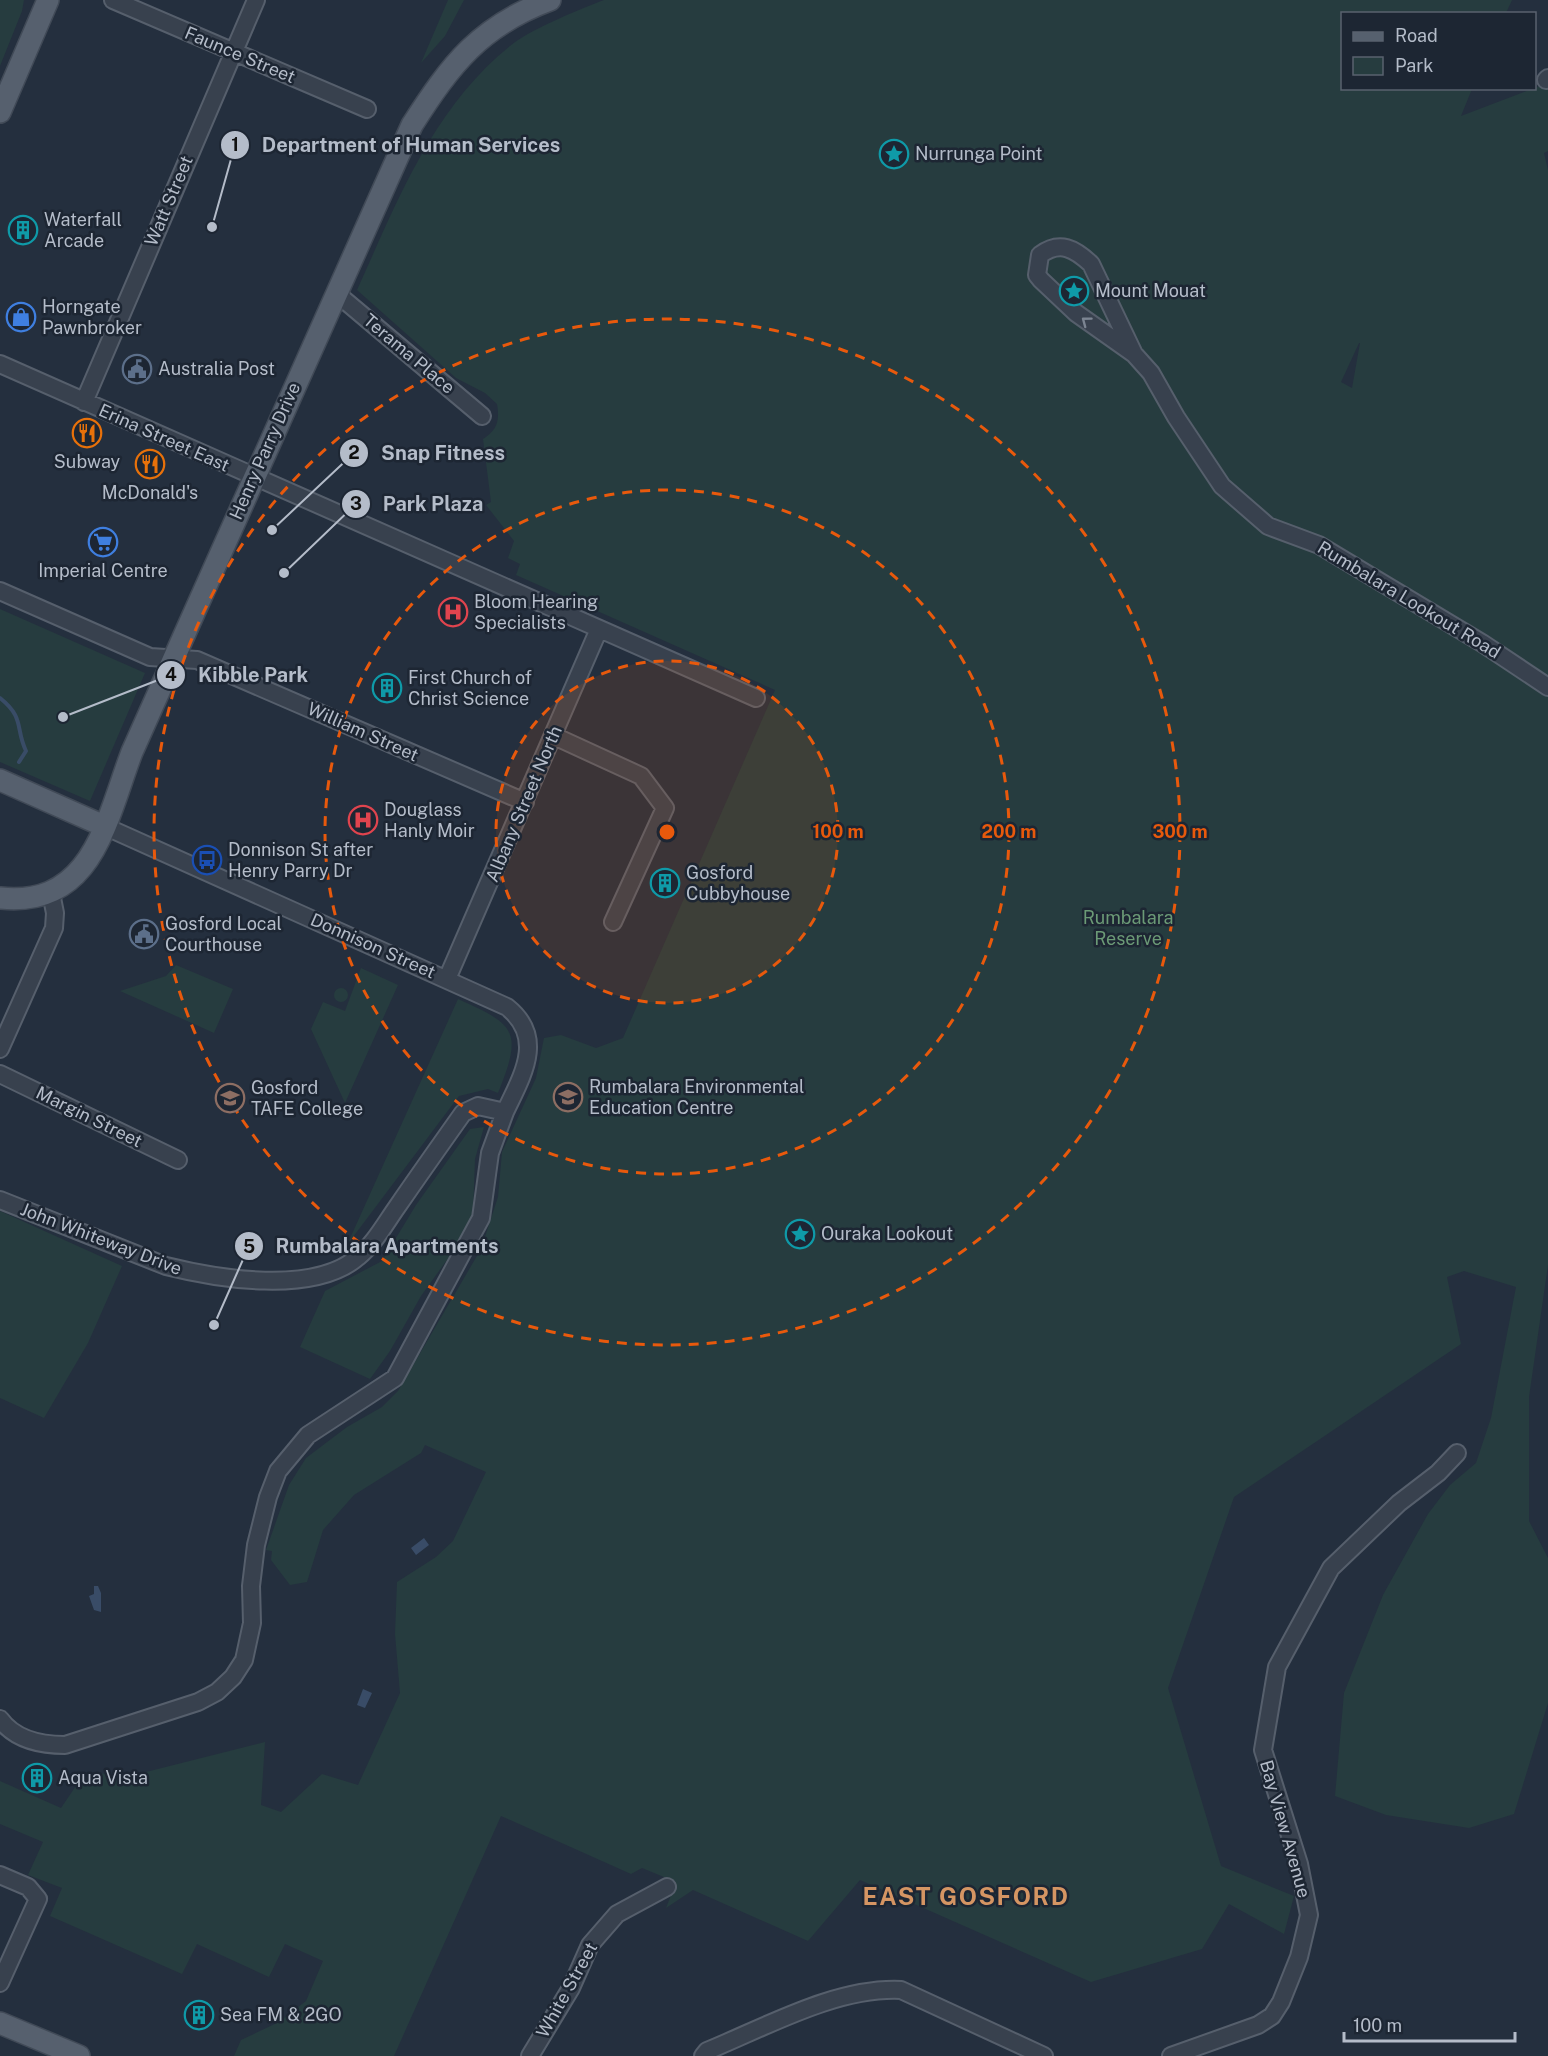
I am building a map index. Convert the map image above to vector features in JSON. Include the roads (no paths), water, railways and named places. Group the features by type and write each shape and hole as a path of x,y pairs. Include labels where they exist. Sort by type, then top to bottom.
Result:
{"main road":[{"path":"0,112 48,0"},
{"name":"Henry Parry Drive","path":"0,898 27,899 51,893 79,872 96,846 132,752 412,125 443,77 476,40 525,10 550,0"},
{"name":"Donnison Street","path":"0,780 104,826"},
{"path":"0,2023 79,2056"}],"street":[{"name":"Faunce Street","path":"113,0 367,109"},
{"name":"Watt Street","path":"84,402 256,0"},
{"name":"Rumbalara Lookout Road","path":"1134,354 1091,264 1079,253 1065,246 1049,249 1040,255 1037,275 1041,280 1076,313 1134,354 1151,373 1176,417 1222,486 1268,526 1319,544 1482,643 1548,687"},
{"name":"Terama Place","path":"336,293 482,416"},
{"name":"Erina Street East","path":"0,364 253,478 756,698"},
{"name":"William Street","path":"0,591 150,657 197,660 525,802"},
{"name":"Albany Street North","path":"447,979 554,736 598,629"},
{"path":"554,736 641,776 664,808 614,922"},
{"name":"Donnison Street","path":"104,826 507,1007 518,1016 525,1026 528,1037 527,1060 505,1112"},
{"path":"0,1049 54,928 55,913 51,893"},
{"name":"Margin Street","path":"0,1074 178,1160"},
{"name":"John Whiteway Drive","path":"0,1200 138,1256 191,1273 286,1281 316,1276 357,1258 374,1239 463,1113 478,1106 505,1112"},
{"path":"0,1719 16,1734 31,1741 48,1745 65,1745 198,1702 217,1692 233,1677 244,1660 250,1641 252,1565 268,1497 278,1471 308,1435 395,1378 481,1218 490,1153 505,1112"},
{"name":"Bay View Avenue","path":"1171,2056 1258,2025 1272,2016 1281,2002 1299,1957 1309,1915 1299,1864 1263,1750 1276,1667 1331,1568 1399,1503 1438,1473 1457,1453"},
{"path":"0,1875 28,1887 38,1899 0,1983"},
{"name":"White Street","path":"530,2056 571,1988 590,1945 617,1914 667,1887"},
{"path":"703,2056 707,2051 831,2000 876,1989 901,1990 1044,2056"}],"water":[{"path":"424,1538 429,1545 416,1555 411,1548"},
{"path":"94,1586 98,1586 101,1593 101,1612 94,1610 89,1596 94,1594"},
{"path":"363,1689 372,1693 365,1708 357,1705"}],"waterway":[{"path":"0,698 13,711 18,723 26,751 19,762"}],"place":[{"name":"Nurrunga Point","path":"894,154"},
{"name":"Department of Human Services","path":"212,227"},
{"name":"Waterfall Arcade","path":"23,230"},
{"name":"Mount Mouat","path":"1074,291"},
{"name":"Horngate Pawnbroker","path":"21,317"},
{"name":"Australia Post","path":"137,369"},
{"name":"Subway","path":"87,433"},
{"name":"McDonald's","path":"150,464"},
{"name":"Snap Fitness","path":"272,530"},
{"name":"Imperial Centre","path":"103,542"},
{"name":"Park Plaza","path":"284,573"},
{"name":"Bloom Hearing Specialists","path":"453,612"},
{"name":"First Church of Christ Science","path":"387,688"},
{"name":"Kibble Park","path":"63,717"},
{"name":"Douglass Hanly Moir","path":"363,820"},
{"name":"Donnison St after Henry Parry Dr","path":"207,860"},
{"name":"Gosford Cubbyhouse","path":"665,883"},
{"name":"Gosford Local Courthouse","path":"144,934"},
{"name":"Rumbalara Environmental Education Centre","path":"568,1097"},
{"name":"Gosford TAFE College","path":"230,1098"},
{"name":"Ouraka Lookout","path":"800,1234"},
{"name":"Rumbalara Apartments","path":"214,1325"},
{"name":"Aqua Vista","path":"37,1778"},
{"name":"Sea FM & 2GO","path":"199,2015"}],"district":[{"name":"EAST GOSFORD","path":"966,1897"}],"park label":[{"name":"Rumbalara Reserve","path":"1128,928"}]}
